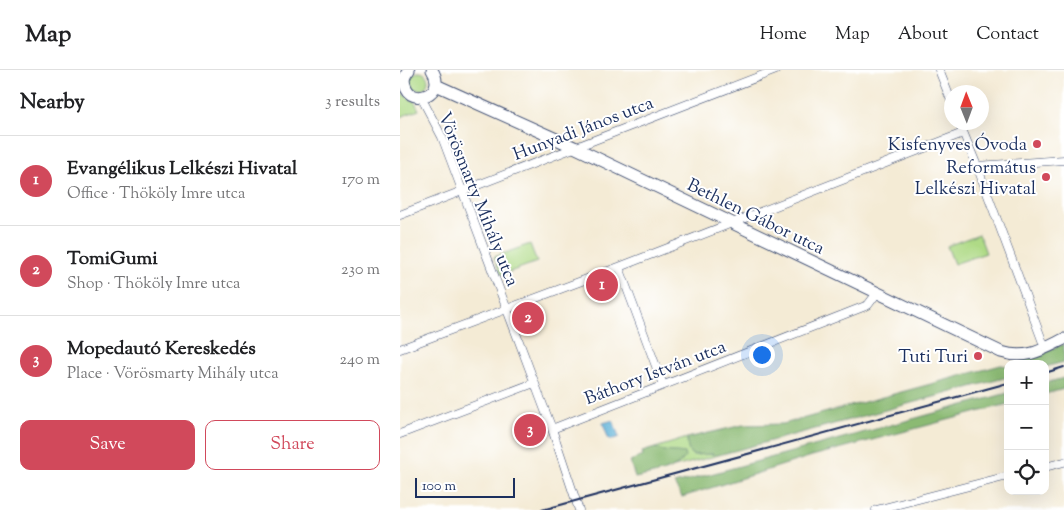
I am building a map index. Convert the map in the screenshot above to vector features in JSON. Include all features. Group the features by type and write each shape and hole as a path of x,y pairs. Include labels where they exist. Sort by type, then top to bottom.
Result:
{"street":[{"path":"409,70 402,84 412,95 421,97 430,93 436,85 435,74 432,70"},
{"name":"Hunyadi János utca","path":"400,215 776,70"},
{"path":"939,70 945,85"},
{"name":"Bethlen Gábor utca","path":"436,85 574,147 1001,352 1016,356 1026,355 1064,339"},
{"name":"Vörösmarty Mihály utca","path":"421,97 442,137 552,429 578,510"},
{"path":"962,130 1045,348"},
{"path":"400,349 619,267 963,133"},
{"path":"977,166 1064,160"},
{"path":"619,267 662,385"},
{"name":"Báthory István utca","path":"552,429 868,305 877,294"},
{"path":"400,434 534,383"},
{"path":"1049,466 1064,462"},
{"path":"876,510 1004,477"}],"green space":[{"path":"415,72 423,72 428,77 426,88 415,90 410,85 410,77"},
{"path":"400,92 415,102 419,110 400,117"},
{"path":"979,234 986,253 954,264 947,246"},
{"path":"530,244 537,262 501,275 494,257"},
{"path":"1064,344 1064,362 1049,366 1049,360 1023,360"},
{"path":"1004,365 1004,378 715,456 713,454 692,455 689,451 687,438 743,425 783,424"},
{"path":"1064,378 1064,389 1049,393 1049,382"},
{"path":"1004,394 1004,405 812,456 682,497 674,484"},
{"path":"687,438 689,452 692,455 713,454 715,456 671,468 683,460 677,452 665,453 655,448"},
{"path":"655,448 684,453 685,457 676,466 669,469 635,478 630,461 643,456 642,452"}],"water":[{"path":"613,420 619,437 611,440 608,438 603,423"}],"railway":[{"path":"1049,372 1064,367"},
{"path":"542,510 1004,384"}],"place":[{"name":"Kisfenyves Óvoda","path":"1037,144"},
{"name":"Református Lelkészi Hivatal","path":"1046,177"},
{"name":"Evangélikus Lelkészi Hivatal","path":"602,285"},
{"name":"TomiGumi","path":"528,318"},
{"name":"Tuti Turi","path":"978,356"},
{"name":"Mopedautó Kereskedés","path":"530,430"}]}
